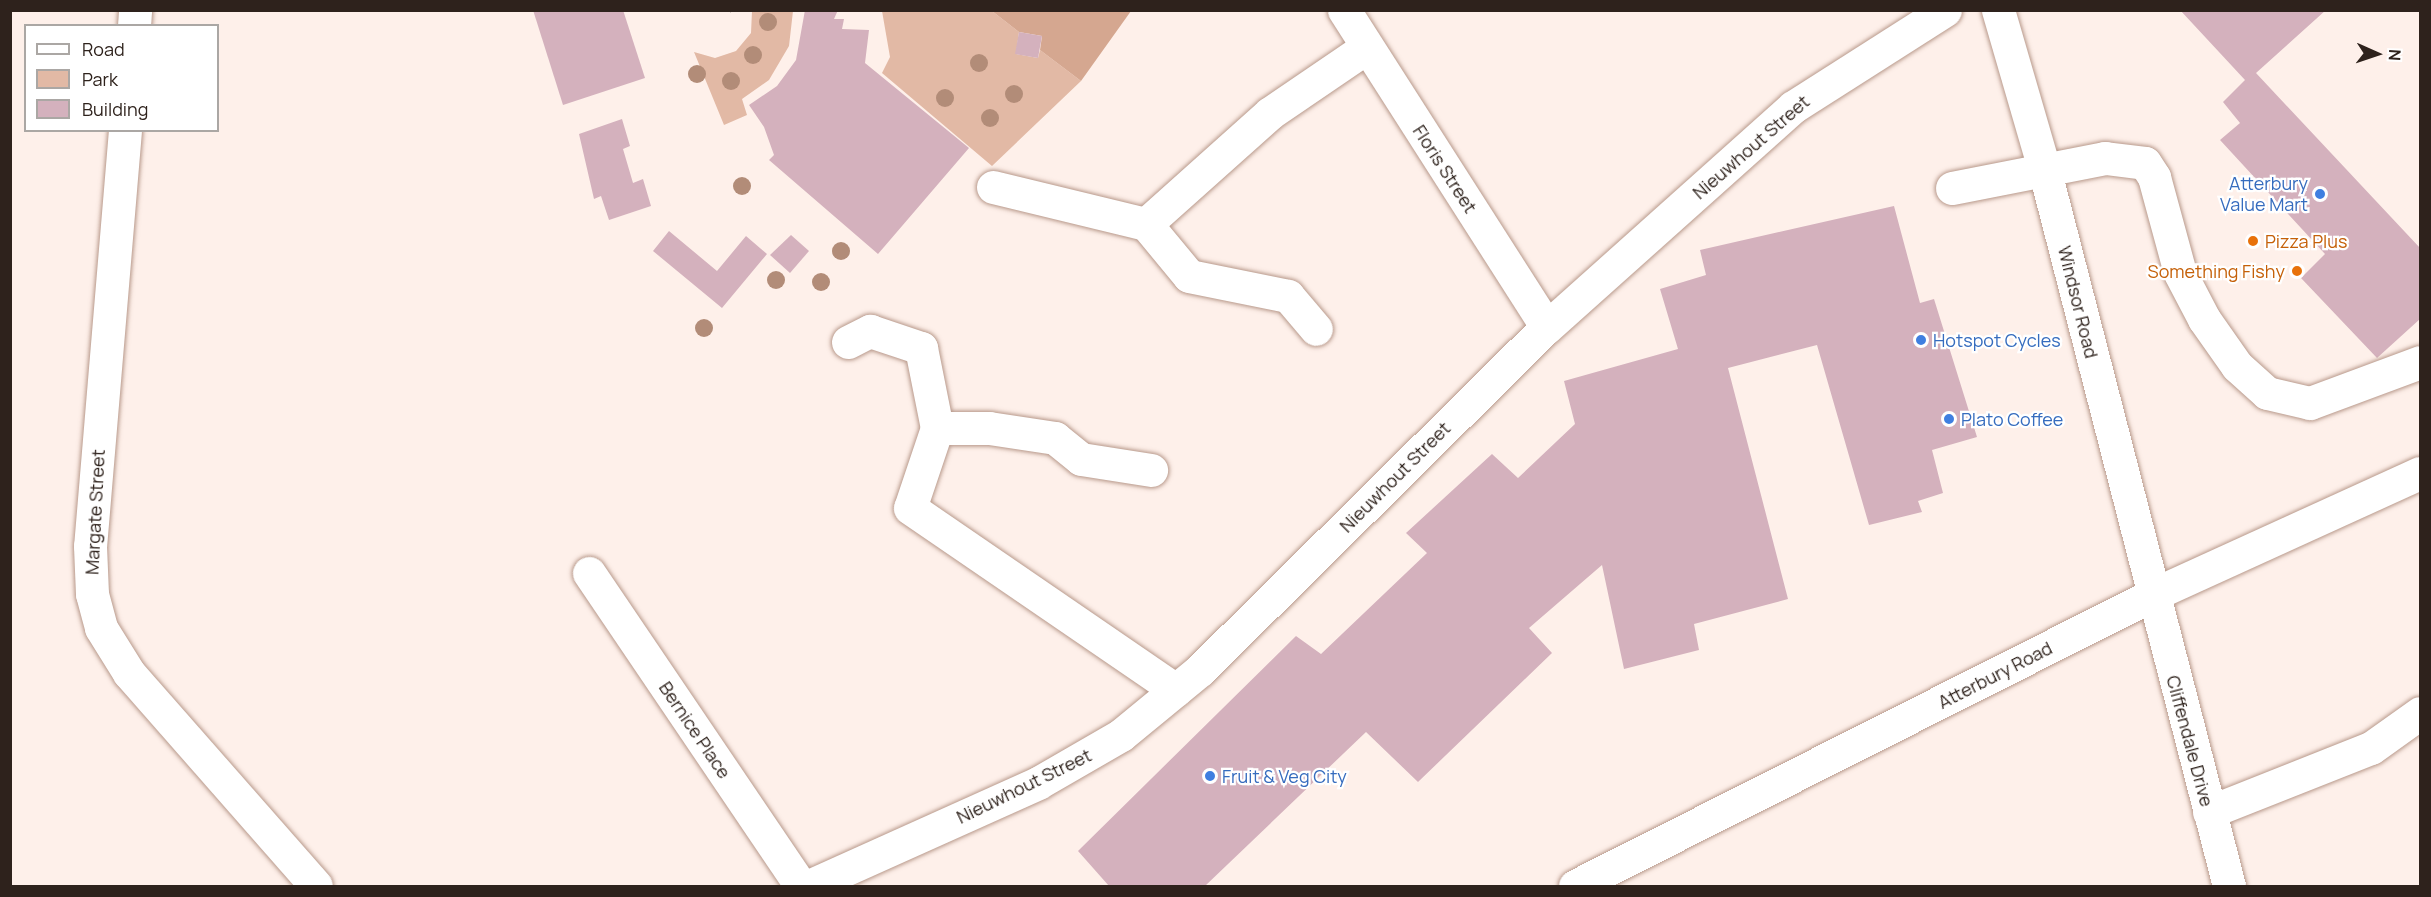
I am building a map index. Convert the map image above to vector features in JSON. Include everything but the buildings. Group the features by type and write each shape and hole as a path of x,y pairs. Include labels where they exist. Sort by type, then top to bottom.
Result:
{"street":[{"name":"Floris Street","path":"1344,10 1547,327"},
{"name":"Nieuwhout Street","path":"809,886 1084,759 1176,690 1547,327 1793,107 1945,10"},
{"name":"Windsor Road","path":"1998,10 2044,168 2151,595"},
{"path":"1146,224 1165,213 1270,113 1367,47"},
{"name":"Margate Street","path":"125,132 90,546 92,594 101,628 129,673 315,886"},
{"path":"1952,188 2044,168 2105,158 2134,159 2151,169 2180,273 2237,366 2266,393 2310,403 2421,362"},
{"path":"993,187 1146,224 1189,276 1288,296 1316,329"},
{"path":"848,342 870,331 921,348 937,428 910,508 1176,690"},
{"path":"937,428 989,428 1055,438 1081,459 1151,470"},
{"name":"Atterbury Road","path":"1575,886 2151,595 2421,473"},
{"name":"Bernice Place","path":"589,573 801,886"},
{"name":"Cliffendale Drive","path":"2151,595 2229,886"},
{"path":"2209,812 2371,748 2421,713"}],"green space":[{"path":"752,11 793,11 789,46 769,80 742,99 747,115 724,125 694,52 715,58 736,51 751,33"},
{"path":"882,11 992,11 1019,32 1016,54 1038,58 1040,50 1081,81 992,166 882,73 890,57"}],"shaded area":[{"path":"992,11 1131,11 1081,81 1040,50 1042,36 1019,32"}],"place":[{"name":"Atterbury Value Mart","path":"2320,194"},
{"name":"Pizza Plus","path":"2253,241"},
{"name":"Something Fishy","path":"2297,271"},
{"name":"Hotspot Cycles","path":"1921,340"},
{"name":"Plato Coffee","path":"1949,419"},
{"name":"Fruit & Veg City","path":"1210,776"}]}
